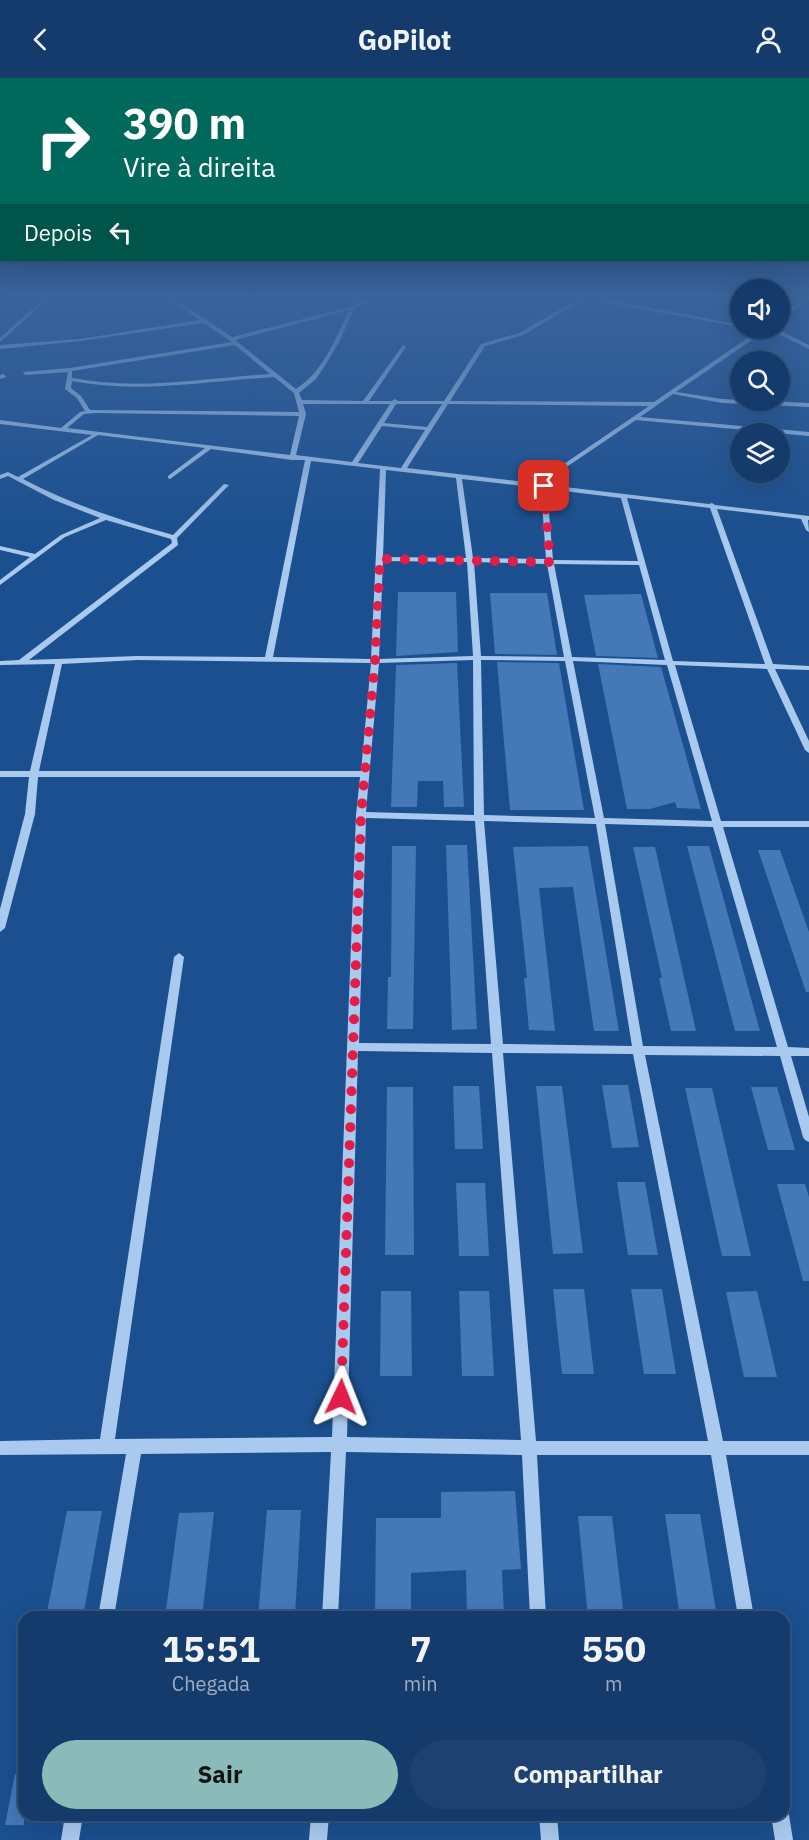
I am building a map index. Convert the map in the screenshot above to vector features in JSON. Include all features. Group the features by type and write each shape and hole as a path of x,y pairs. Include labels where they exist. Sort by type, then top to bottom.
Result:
{"street":[{"path":"88,412 79,397 68,389 69,379 139,386 235,378"},
{"path":"279,378 296,392 302,402 303,414 292,458"},
{"path":"296,392 304,388 312,378"},
{"path":"366,401 382,378"},
{"path":"402,471 462,378"},
{"path":"695,378 560,469 544,486 550,562 600,820 638,1050 717,1447 745,1611"},
{"path":"674,393 757,404 809,405"},
{"path":"354,465 395,401"},
{"path":"302,402 655,404"},
{"path":"62,430 88,412 303,414"},
{"path":"635,418 809,434"},
{"path":"0,422 383,469 806,517 809,530"},
{"path":"381,424 429,429"},
{"path":"19,479 95,435"},
{"path":"170,477 209,448"},
{"path":"269,658 308,460"},
{"path":"330,1611 339,1444 361,815 375,661 383,469"},
{"path":"0,470 56,499 106,518 174,538"},
{"path":"0,477 8,474"},
{"path":"459,477 470,562 477,658 479,817 529,1448 538,1611"},
{"path":"174,538 226,485"},
{"path":"623,495 809,1137"},
{"path":"712,505 770,667 809,750"},
{"path":"0,583 63,536 106,518"},
{"path":"20,663 171,549 176,544 174,538"},
{"path":"0,548 35,556"},
{"path":"380,559 643,563"},
{"path":"0,663 137,658 375,661 477,658 570,659 809,668"},
{"path":"0,928 30,814 34,774 59,662"},
{"path":"0,774 365,774"},
{"path":"361,815 717,824 809,824"},
{"path":"106,1448 179,957"},
{"path":"354,1047 809,1052"},
{"path":"0,1448 339,1444 529,1448 809,1448"},
{"path":"107,1611 134,1448"},
{"path":"69,1840 73,1821"},
{"path":"318,1840 320,1821"},
{"path":"548,1821 550,1840"},
{"path":"781,1821 784,1840"}],"building":[{"path":"398,592 456,592 458,652 396,656"},
{"path":"490,593 547,593 557,655 495,654"},
{"path":"641,594 658,658 596,656 584,595"},
{"path":"497,662 559,663 584,810 510,810"},
{"path":"457,663 464,807 444,807 443,781 418,781 417,807 391,807 396,665"},
{"path":"598,664 661,667 701,809 677,808 675,802 650,809 627,809"},
{"path":"446,845 467,845 477,1029 452,1030"},
{"path":"392,846 416,846 413,1029 387,1029 388,977 391,977"},
{"path":"588,846 619,1031 594,1031 573,887 539,888 555,1031 529,1030 524,978 527,978 513,847"},
{"path":"687,846 709,846 760,1031 735,1031"},
{"path":"633,847 655,847 696,1031 671,1031 659,978 662,978"},
{"path":"758,850 780,850 809,932 809,992 806,992"},
{"path":"602,1085 628,1085 639,1147 612,1148"},
{"path":"453,1086 479,1086 483,1149 455,1149"},
{"path":"536,1086 562,1086 583,1253 553,1254"},
{"path":"387,1087 413,1087 414,1255 385,1255"},
{"path":"751,1087 777,1087 795,1150 768,1150"},
{"path":"685,1088 712,1088 751,1256 722,1256"},
{"path":"617,1182 645,1182 658,1255 628,1255"},
{"path":"456,1183 485,1183 489,1256 459,1256"},
{"path":"777,1184 805,1184 809,1197 809,1281 803,1281"},
{"path":"553,1289 584,1289 594,1374 562,1374"},
{"path":"631,1289 662,1289 676,1374 644,1374"},
{"path":"381,1291 411,1291 412,1376 380,1376"},
{"path":"459,1291 489,1291 494,1376 462,1376"},
{"path":"757,1291 777,1377 744,1377 726,1292"},
{"path":"515,1491 521,1569 502,1570 504,1611 467,1611 466,1570 411,1573 411,1611 375,1611 376,1518 441,1518 441,1492"},
{"path":"267,1510 301,1510 295,1611 259,1611"},
{"path":"67,1511 102,1511 84,1611 47,1611"},
{"path":"214,1512 203,1611 166,1611 179,1513"},
{"path":"665,1514 700,1514 716,1611 679,1611"},
{"path":"578,1516 612,1516 623,1611 587,1611"},
{"path":"15,1774 18,1774 18,1821 24,1821 24,1825 5,1825"}],"route":[{"path":"341,1397 361,815 375,661 380,559 550,562 544,486"}]}
